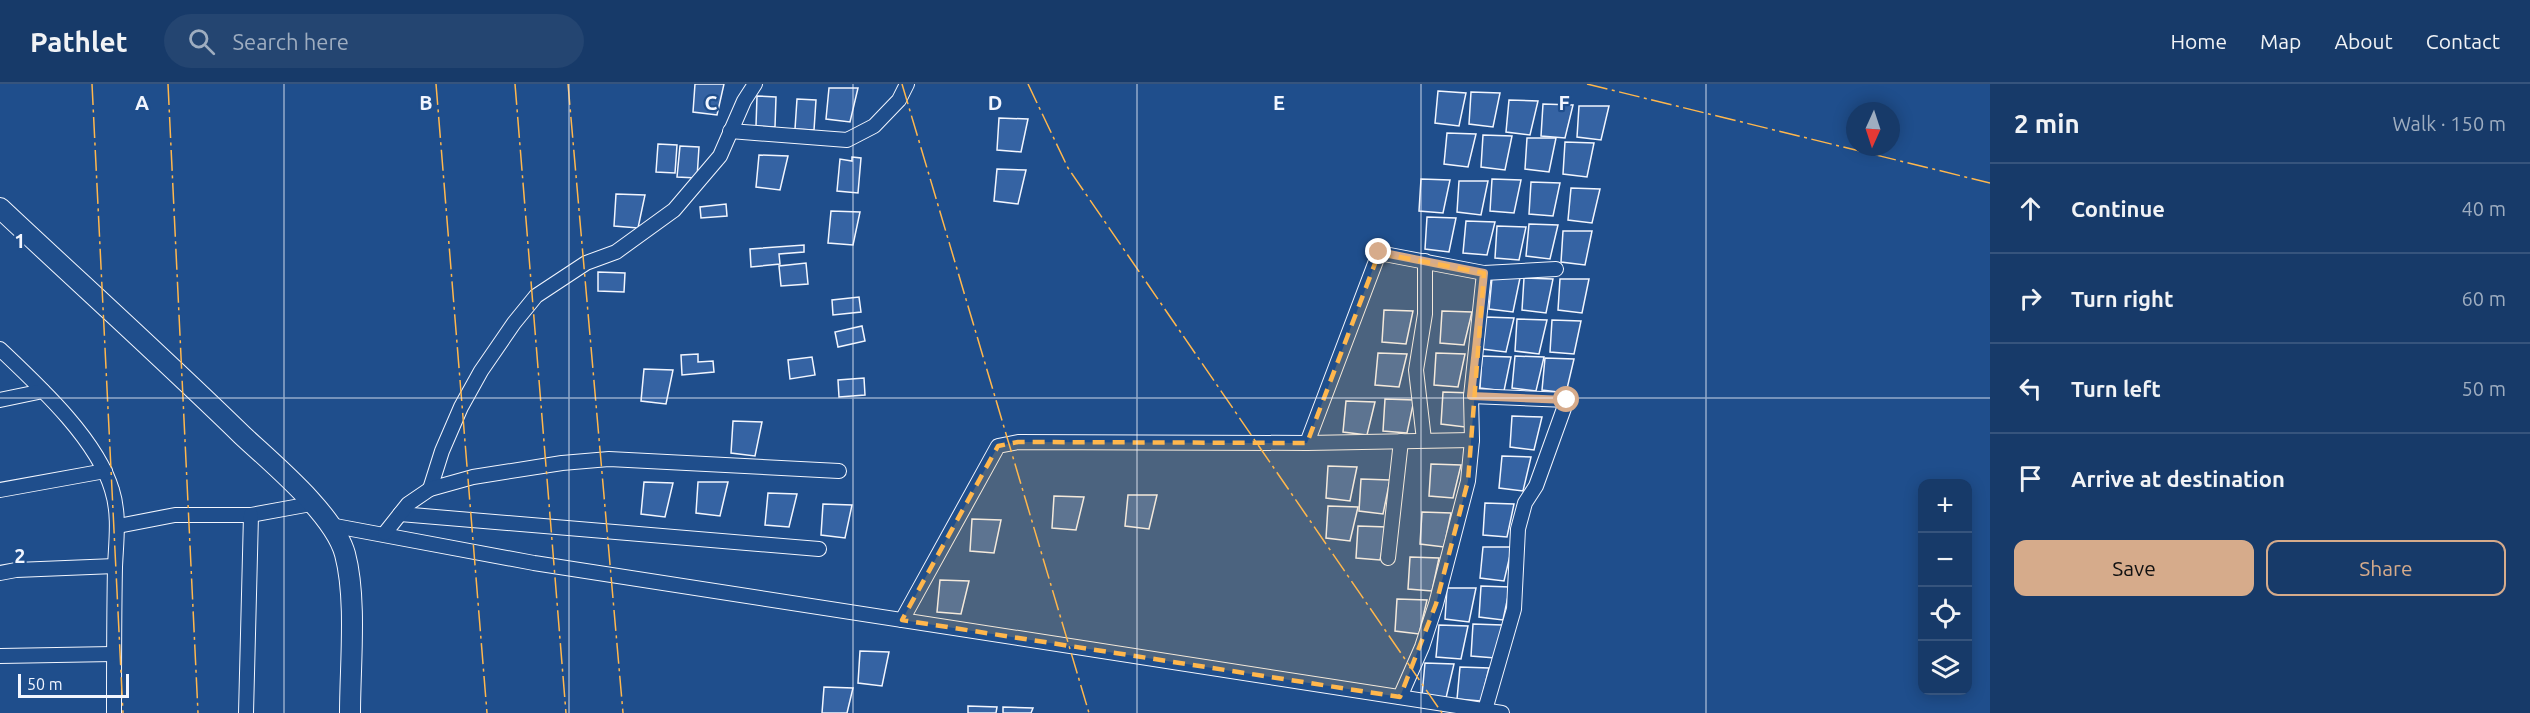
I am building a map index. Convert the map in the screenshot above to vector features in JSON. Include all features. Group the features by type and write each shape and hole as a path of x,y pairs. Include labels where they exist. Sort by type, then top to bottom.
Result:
{"street":[{"path":"430,489 442,451 461,407 481,371 514,323 536,296 586,263 616,252 674,210 720,156 744,101 755,84"},
{"path":"730,131 847,140 873,126 899,100 907,84"},
{"path":"0,208 165,361 330,525 345,553 350,582 350,713"},
{"path":"1307,443 1379,252 1484,273 1556,269"},
{"path":"1424,441 1416,370 1425,314 1425,261"},
{"path":"1400,697 1422,647 1436,604 1468,481 1472,440 1471,396 1484,273"},
{"path":"0,349 43,391 95,454 113,492 118,526 113,654 114,713"},
{"path":"0,400 43,391"},
{"path":"1471,396 1567,400 1518,529 1514,609 1485,711"},
{"path":"902,620 998,446 1018,442 1307,443 1472,440"},
{"path":"1388,558 1401,441"},
{"path":"385,533 408,504 430,489 504,471 609,459 839,471"},
{"path":"0,490 105,471"},
{"path":"118,526 175,515 251,515 311,504"},
{"path":"400,514 819,549"},
{"path":"246,713 251,515"},
{"path":"330,525 385,533 534,563 1502,713"},
{"path":"0,573 16,570 115,566"},
{"path":"0,656 113,654"}],"highlighted area":[{"path":"1379,253 1484,273 1468,481 1436,604 1400,697 902,620 998,446 1018,442 1307,443"}],"building":[{"path":"695,84 724,84 717,115 693,112"},
{"path":"829,88 858,88 850,122 826,119"},
{"path":"1438,91 1466,93 1459,126 1435,123"},
{"path":"1471,92 1500,93 1493,127 1469,124"},
{"path":"757,96 776,97 775,127 756,126"},
{"path":"797,99 816,100 814,130 795,129"},
{"path":"1509,100 1538,101 1530,135 1506,132"},
{"path":"1543,104 1573,105 1565,138 1541,136"},
{"path":"1579,106 1609,106 1601,140 1577,137"},
{"path":"999,118 1028,119 1021,152 997,150"},
{"path":"1447,133 1476,134 1468,167 1444,164"},
{"path":"1483,135 1512,136 1505,170 1481,167"},
{"path":"1527,138 1556,138 1549,172 1525,169"},
{"path":"1565,142 1594,143 1587,177 1563,174"},
{"path":"658,144 677,145 675,173 656,172"},
{"path":"680,146 699,147 697,178 677,177"},
{"path":"759,155 788,156 780,190 756,187"},
{"path":"852,157 861,158 858,193 837,191 840,159 852,161"},
{"path":"997,169 1026,170 1018,204 994,201"},
{"path":"1421,179 1450,180 1443,213 1419,211"},
{"path":"1492,179 1521,180 1514,213 1490,211"},
{"path":"1459,181 1488,181 1481,215 1457,212"},
{"path":"1531,182 1560,183 1553,216 1529,214"},
{"path":"1571,188 1600,189 1592,223 1568,220"},
{"path":"616,194 645,195 638,228 614,226"},
{"path":"726,204 727,216 701,218 700,207"},
{"path":"831,211 860,212 853,245 828,243"},
{"path":"1427,217 1456,218 1449,252 1425,249"},
{"path":"1466,221 1495,222 1487,255 1463,253"},
{"path":"1529,224 1558,225 1550,259 1526,256"},
{"path":"1497,226 1526,227 1519,260 1495,258"},
{"path":"1563,231 1592,231 1585,265 1561,262"},
{"path":"804,245 804,252 779,254 780,264 751,267 750,249"},
{"path":"806,263 808,284 781,286 779,266"},
{"path":"598,272 625,273 624,292 598,291"},
{"path":"1492,278 1520,278 1513,312 1489,309"},
{"path":"1524,278 1553,279 1546,313 1522,310"},
{"path":"1560,279 1589,279 1582,313 1558,310"},
{"path":"859,297 861,312 833,315 832,300"},
{"path":"1384,310 1413,311 1406,344 1382,342"},
{"path":"1442,311 1472,312 1464,345 1440,343"},
{"path":"1485,317 1514,318 1506,352 1482,349"},
{"path":"1517,319 1547,320 1539,354 1515,351"},
{"path":"1552,320 1581,321 1574,354 1550,352"},
{"path":"862,326 865,341 838,347 835,332"},
{"path":"1378,353 1407,354 1399,387 1375,385"},
{"path":"1436,353 1465,354 1458,387 1434,385"},
{"path":"698,354 698,362 713,361 714,372 682,375 681,355"},
{"path":"1482,356 1511,357 1504,391 1480,388"},
{"path":"1515,356 1544,357 1536,391 1512,388"},
{"path":"812,357 815,375 790,379 788,360"},
{"path":"1545,358 1574,359 1566,393 1542,390"},
{"path":"644,369 673,370 666,404 641,401"},
{"path":"864,378 865,395 839,397 838,380"},
{"path":"1443,392 1473,393 1465,427 1441,424"},
{"path":"1385,399 1414,400 1407,433 1383,431"},
{"path":"1346,401 1375,402 1367,435 1343,432"},
{"path":"1512,416 1542,417 1534,450 1510,447"},
{"path":"733,421 762,422 755,456 731,453"},
{"path":"1502,456 1531,457 1523,491 1499,488"},
{"path":"1431,464 1461,465 1453,498 1429,496"},
{"path":"1328,466 1357,467 1350,501 1326,498"},
{"path":"1361,479 1390,480 1383,514 1359,511"},
{"path":"644,482 673,483 665,517 641,514"},
{"path":"698,482 728,482 720,516 696,513"},
{"path":"768,493 797,494 789,527 765,525"},
{"path":"1128,495 1157,495 1149,529 1125,526"},
{"path":"1054,496 1084,497 1076,530 1052,528"},
{"path":"1485,503 1514,504 1507,537 1483,535"},
{"path":"823,504 852,505 845,538 821,535"},
{"path":"1328,506 1358,507 1350,541 1326,538"},
{"path":"1422,512 1451,513 1444,547 1420,544"},
{"path":"972,519 1001,520 994,553 970,551"},
{"path":"1358,526 1387,527 1380,560 1356,558"},
{"path":"1483,547 1512,547 1504,581 1480,578"},
{"path":"1410,557 1439,558 1432,591 1408,589"},
{"path":"940,580 969,581 961,614 937,612"},
{"path":"1481,586 1510,587 1503,620 1479,617"},
{"path":"1447,588 1476,588 1469,622 1445,619"},
{"path":"1397,599 1427,600 1419,634 1395,631"},
{"path":"1473,624 1502,625 1495,658 1471,656"},
{"path":"1439,625 1468,626 1461,659 1436,657"},
{"path":"860,651 889,652 882,686 858,683"},
{"path":"1425,663 1454,664 1446,698 1422,695"},
{"path":"1460,667 1489,668 1481,701 1457,699"},
{"path":"824,687 853,688 847,713 822,713"},
{"path":"968,706 997,707 996,713 968,713"},
{"path":"1003,707 1033,708 1031,713 1003,713"}],"power":[{"path":"92,84 123,713"},
{"path":"168,84 198,713"},
{"path":"436,84 487,713"},
{"path":"515,84 566,713"},
{"path":"568,84 623,713"},
{"path":"902,84 1089,713"},
{"path":"1028,84 1068,168 1442,713"},
{"path":"1587,84 1990,183"}],"route":[{"path":"1379,252 1484,273 1471,396 1567,400"}]}
